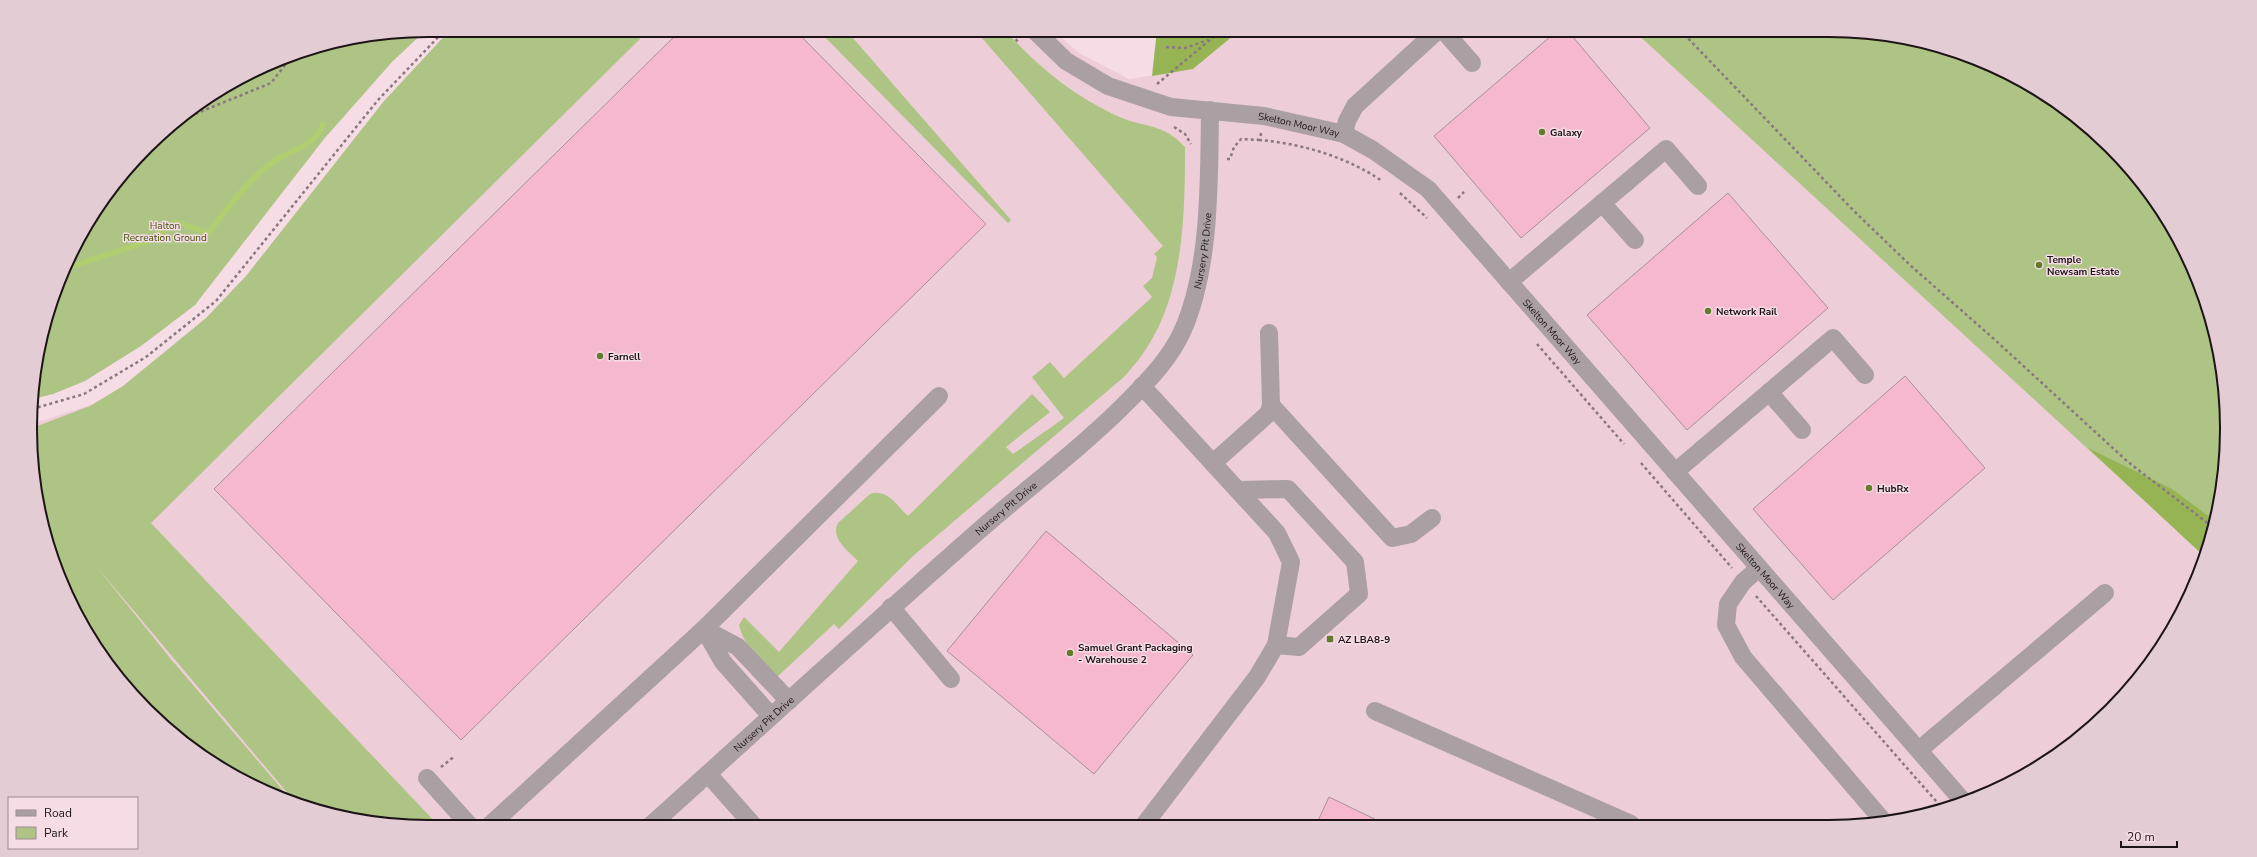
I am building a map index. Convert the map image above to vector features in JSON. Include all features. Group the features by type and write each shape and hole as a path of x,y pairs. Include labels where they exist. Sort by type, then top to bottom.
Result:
{"street":[{"name":"Skelton Moor Way","path":"1041,37 1066,61 1108,86 1140,98 1171,107 1264,116 1344,134 1373,150 1428,189 1960,797"},
{"path":"1344,134 1347,121 1355,106 1430,37"},
{"path":"1449,37 1472,63"},
{"name":"Nursery Pit Drive","path":"657,820 891,607 994,518 1099,431 1158,371 1181,334 1194,303 1206,232 1210,110"},
{"path":"1509,282 1666,149 1698,186"},
{"path":"1602,203 1635,240"},
{"path":"1213,463 1268,414 1271,405 1269,333"},
{"path":"1675,472 1833,338 1865,375"},
{"path":"1142,386 1277,533 1291,562 1276,645 1257,677 1148,820"},
{"path":"1769,392 1802,430"},
{"path":"496,820 704,629 939,396"},
{"path":"1271,405 1392,538 1411,534 1432,518"},
{"path":"1238,490 1288,489 1354,562 1359,594 1300,647 1276,645"},
{"path":"1759,568 1743,582 1728,604 1726,625 1743,657 1880,817"},
{"path":"1919,750 2105,593"},
{"path":"891,607 951,680"},
{"path":"704,629 738,647 789,701"},
{"path":"704,629 723,662 771,716"},
{"path":"1375,711 1622,820"},
{"path":"708,774 749,820"},
{"path":"427,778 465,820"}],"path":[{"path":"39,408 84,394 146,357 216,301 378,100 438,37"},
{"path":"1140,98 1214,37"},
{"path":"1687,37 1854,211 1911,266 1994,339 2128,462 2208,524"},
{"path":"1166,47 1185,48 1211,40"},
{"path":"196,113 271,83 285,65"},
{"path":"1264,116 1260,140 1325,153 1364,169 1386,184"},
{"path":"1398,192 1431,222"},
{"path":"1534,340 1628,449"},
{"path":"1639,460 1743,582 1939,804"}],"shaded area":[{"path":"484,37 1061,37 1079,53 1129,79 1193,69 1232,37 1641,37 2200,552 2180,602 2154,646 2123,687 2087,723 2046,754 2002,780 1930,807 1880,817 1828,820 428,820 377,817 327,807 255,780 233,768 190,739 170,723 134,687 103,646 77,602 50,530 40,480 37,422 191,372"}],"green space":[{"name":"Halton Recreation Ground","path":"418,37 392,62 324,139 195,305 141,346 85,381 53,394 38,398 40,377 50,327 77,255 89,233 118,190 134,170 170,134 211,103 233,89 255,77 279,67 327,50 377,40"},
{"path":"443,37 642,37 151,523 433,820 377,817 327,807 288,793 96,566 170,658 284,792 255,780 233,768 190,739 170,723 134,687 118,667 89,624 77,602 50,530 40,480 38,454 37,426 90,406 123,386 206,318 246,276 384,101"},
{"path":"825,37 852,37 1011,220 1008,223"},
{"path":"981,37 1011,37 1042,67 1084,98 1115,115 1160,129 1177,139 1185,147 1183,225 1175,277 1168,303 1159,327 1139,360 1125,376 913,556 839,629 834,624 777,677 749,647 741,633 739,625 744,617 779,652 858,561 841,544 836,534 836,529 838,523 870,494 876,493 887,496 908,516 1032,394 1050,412 1006,447 1013,454 1064,418 1032,377 1050,362 1064,378 1152,297 1143,286 1152,278 1157,257 1154,254 1163,246"},
{"path":"1156,37 1232,37 1193,69 1152,76"},
{"name":"Temple Newsam Estate","path":"1641,37 1854,38 1880,40 1930,50 2002,77 2046,103 2087,134 2123,170 2154,211 2168,233 2180,255 2190,279 2207,327 2217,377 2220,428 2217,480 2207,530 2200,552"},
{"path":"2088,448 2172,489 2210,517 2200,552"}],"building":[{"name":"Farnell","path":"674,37 802,37 986,224 461,740 214,489"},
{"name":"Galaxy","path":"1550,37 1573,37 1650,128 1521,238 1434,136"},
{"name":"Network Rail","path":"1728,193 1828,308 1687,430 1587,315"},
{"name":"HubRx","path":"1905,376 1985,468 1833,600 1753,509"},
{"name":"Samuel Grant Packaging - Warehouse 2","path":"1046,531 1193,655 1094,774 947,651"},
{"path":"1329,797 1377,820 1318,820"}],"waterway":[{"path":"72,266 149,241 175,222 208,233 238,195 255,177 273,162 309,143 315,138 323,124"}],"place":[{"name":"Galaxy","path":"1542,132"},
{"name":"Temple Newsam Estate","path":"2039,265"},
{"name":"Network Rail","path":"1708,311"},
{"name":"Farnell","path":"600,356"},
{"name":"HubRx","path":"1869,488"},
{"name":"AZ LBA8-9","path":"1330,639"},
{"name":"Samuel Grant Packaging - Warehouse 2","path":"1070,653"}]}
